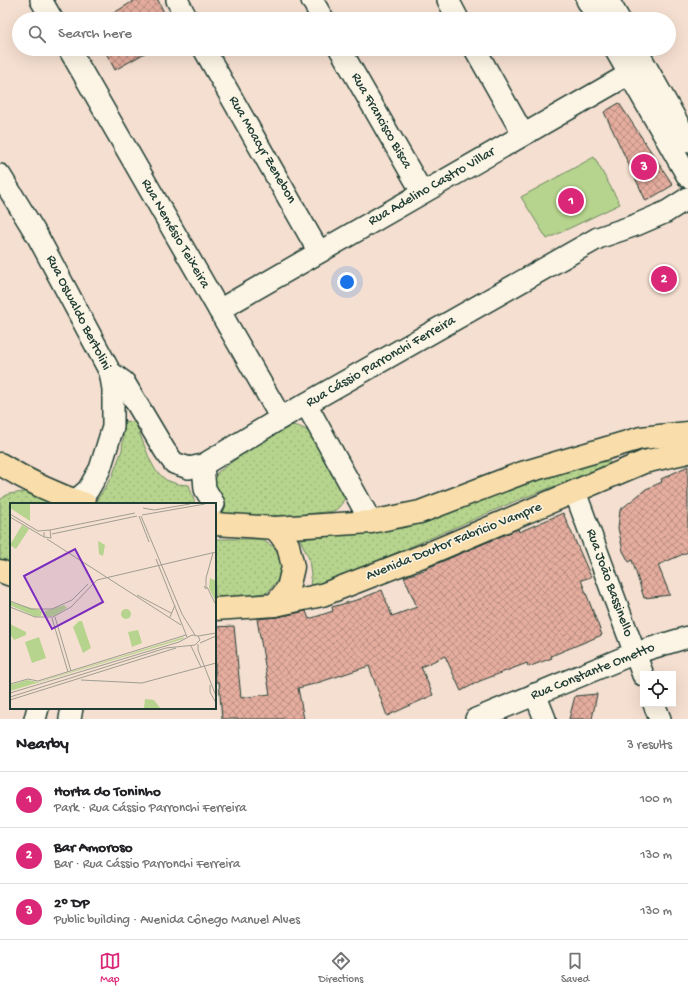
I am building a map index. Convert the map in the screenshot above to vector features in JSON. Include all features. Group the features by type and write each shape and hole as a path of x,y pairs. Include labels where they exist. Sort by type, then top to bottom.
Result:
{"main road":[{"path":"225,525 275,528 371,522 420,512 522,473 641,438 688,433"},
{"name":"Avenida Doutor Fabricio Vampre","path":"216,610 275,605 322,595 430,553 644,462 688,452"},
{"path":"0,464 22,477 80,502"},
{"path":"0,485 22,477"},
{"path":"275,528 288,546 293,566 288,588 275,605"},
{"path":"0,571 10,576"}],"street":[{"path":"41,0 48,12"},
{"path":"177,0 183,12"},
{"path":"312,0 319,12"},
{"path":"448,0 454,12"},
{"path":"587,0 594,12"},
{"path":"608,0 615,12"},
{"name":"Rua Nemésio Teixeira","path":"73,56 281,418"},
{"name":"Rua Moacyr Zenebon","path":"208,56 319,252"},
{"name":"Rua Francisco Bisca","path":"344,56 422,192"},
{"path":"479,56 523,134"},
{"path":"626,56 636,63 688,140"},
{"path":"636,63 688,176"},
{"name":"Rua Adelino Castro Villar","path":"219,310 523,134 585,100 636,63"},
{"name":"Rua Oswaldo Bertolini","path":"3,185 38,237 110,372 113,389 113,426 100,469 80,502"},
{"name":"Rua Cássio Parronchi Ferreira","path":"110,372 124,382 165,451 174,463 189,468 203,465 281,418 598,238 636,225 666,212 688,198"},
{"path":"306,404 371,522"},
{"path":"203,465 205,489 213,503"},
{"name":"Rua João Bassinello","path":"575,492 642,671"},
{"path":"216,508 225,525"},
{"name":"Rua Constante Ometto","path":"476,719 635,653 688,637"},
{"path":"535,694 545,719"},
{"path":"655,707 660,719"},
{"path":"35,719 38,709"},
{"path":"70,719 72,709"}],"green space":[{"path":"594,157 620,204 547,239 521,197"},
{"path":"125,421 135,422 156,471 166,480 177,484 189,485 195,503 105,503 96,501 112,477 122,450"},
{"path":"283,425 299,426 312,434 345,496 342,503 334,511 250,520 230,517 222,511 216,503 213,483 217,473"},
{"path":"608,453 610,465 518,500 403,550 310,588 311,575 309,559 300,539 371,532"},
{"path":"25,492 50,503 10,503 10,566 0,561 0,500 8,494"},
{"path":"216,539 260,539 274,547 282,560 280,577 268,592 245,597 216,600"}],"building":[{"path":"135,0 158,0 164,12 115,12"},
{"path":"108,56 140,56 115,70"},
{"path":"619,103 673,185 646,201 604,112"},
{"path":"688,466 688,552 658,565 670,595 644,598 632,560 629,562 623,551 618,528 620,510 646,489 662,482 661,479"},
{"path":"563,513 591,577 581,580 602,635 551,656 552,658 528,667 527,663 480,681 461,691 445,656 421,667 433,695 387,716 369,666 298,688 304,719 222,719 219,682 216,682 216,627 234,626 241,698 270,694 257,619 278,617 306,611 309,619 333,611 332,607 360,599 382,590 392,616 417,607 404,577 427,569 518,529 519,532"},
{"path":"597,694 592,719 569,719 575,696"}],"place":[{"name":"2º DP","path":"644,167"},
{"name":"Horta do Toninho","path":"571,201"},
{"name":"Bar Amoroso","path":"664,279"}]}
